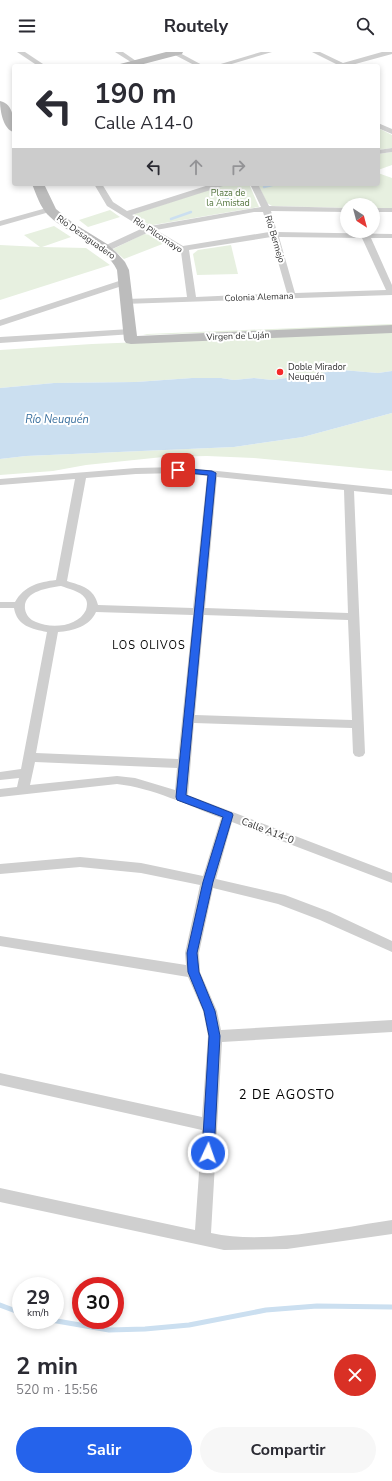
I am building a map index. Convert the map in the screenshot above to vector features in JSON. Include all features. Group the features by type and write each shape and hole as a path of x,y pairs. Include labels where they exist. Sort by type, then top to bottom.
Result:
{"street":[{"path":"20,52 40,64"},
{"path":"118,52 136,63"},
{"path":"132,64 176,52 197,64"},
{"path":"225,64 269,52"},
{"path":"315,52 338,64"},
{"path":"349,64 390,52"},
{"path":"2,99 4,108 12,126"},
{"path":"380,126 392,132"},
{"path":"380,152 392,150"},
{"name":"Río Desaguadero","path":"39,186 54,214 104,249 121,263 125,282 126,302 131,336"},
{"name":"Río Pilcomayo","path":"99,186 107,200 148,229 182,249 186,254 192,299"},
{"path":"126,214 214,186"},
{"name":"Río Bermejo","path":"255,186 266,209 292,296"},
{"path":"0,224 50,209"},
{"path":"104,249 148,229 266,209 340,210"},
{"path":"380,210 392,210"},
{"path":"182,249 274,234 340,235"},
{"path":"380,236 392,236"},
{"path":"366,238 391,292"},
{"path":"0,323 125,282"},
{"name":"Colonia Alemana","path":"126,302 391,292"},
{"name":"Virgen de Luján","path":"0,340 91,338 392,322"},
{"name":"Virgen de Luján","path":"131,336 392,329"},
{"path":"0,482 157,470 212,473 392,492"},
{"path":"181,797 190,719 212,473"},
{"path":"61,584 81,476"},
{"path":"349,488 359,753"},
{"path":"61,584 74,585 84,590 91,596 94,604 93,611 87,619 78,625 66,629 53,630 36,627 23,619 19,612 19,605 22,598 38,587 61,584"},
{"path":"0,605 19,605"},
{"path":"93,608 354,616"},
{"path":"23,790 53,630"},
{"path":"190,719 358,724"},
{"path":"29,757 185,764"},
{"path":"0,776 26,773"},
{"name":"Calle A14-0","path":"0,793 117,780 142,784 181,797 392,878"},
{"path":"203,1238 215,1036 210,1011 194,972 192,953 208,882 228,815"},
{"path":"0,869 80,862 141,868 274,898 302,907 392,947"},
{"path":"0,941 194,972"},
{"path":"215,1036 392,1026"},
{"path":"0,1078 209,1125"},
{"path":"0,1195 224,1243 248,1245 279,1243 392,1227"}],"green space":[{"path":"380,129 392,135 392,148 380,150"},
{"path":"392,152 392,165 380,169 380,154"},
{"path":"380,174 392,178 392,209 380,209 380,198 340,198 340,208 272,206 267,203 259,186 380,186"},
{"name":"Plaza de la Amistad","path":"221,186 250,186 259,207 153,225 148,224 134,215"},
{"path":"110,210 120,217 88,227 79,220"},
{"path":"54,226 71,237 42,247 86,248 110,265 0,300 0,245 40,247 24,235"},
{"path":"144,234 151,235 165,243 124,259 113,249"},
{"path":"231,245 238,274 197,275 193,254 198,250"},
{"path":"392,324 392,327 143,335 147,334"},
{"path":"392,332 392,371 378,373 342,370 272,380 254,378 234,380 221,378 192,378 136,382 54,383 0,388 0,350 92,344"},
{"path":"392,413 392,471 254,458 207,456 163,457 86,465 53,471 0,475 0,459 26,456 234,447 303,437"}],"water":[{"name":"Río Neuquén","path":"342,370 378,373 392,371 392,413 303,437 234,447 26,456 0,459 0,388 54,383 136,382 192,378 221,378 234,380 254,378 272,380"}],"waterway":[{"path":"264,187 268,186"},
{"path":"217,203 229,199"},
{"path":"171,219 191,212"},
{"path":"0,1305 12,1310"},
{"path":"64,1322 109,1330 145,1329 189,1325 266,1310 317,1306 392,1307"}],"place":[{"name":"Doble Mirador Neuquén","path":"280,372"}],"district":[{"name":"LOS OLIVOS","path":"149,645"},
{"name":"2 DE AGOSTO","path":"287,1094"}],"route":[{"path":"178,470 212,473 190,719 181,797 228,815 208,882 192,953 194,972 210,1011 215,1036 208,1153"}]}
